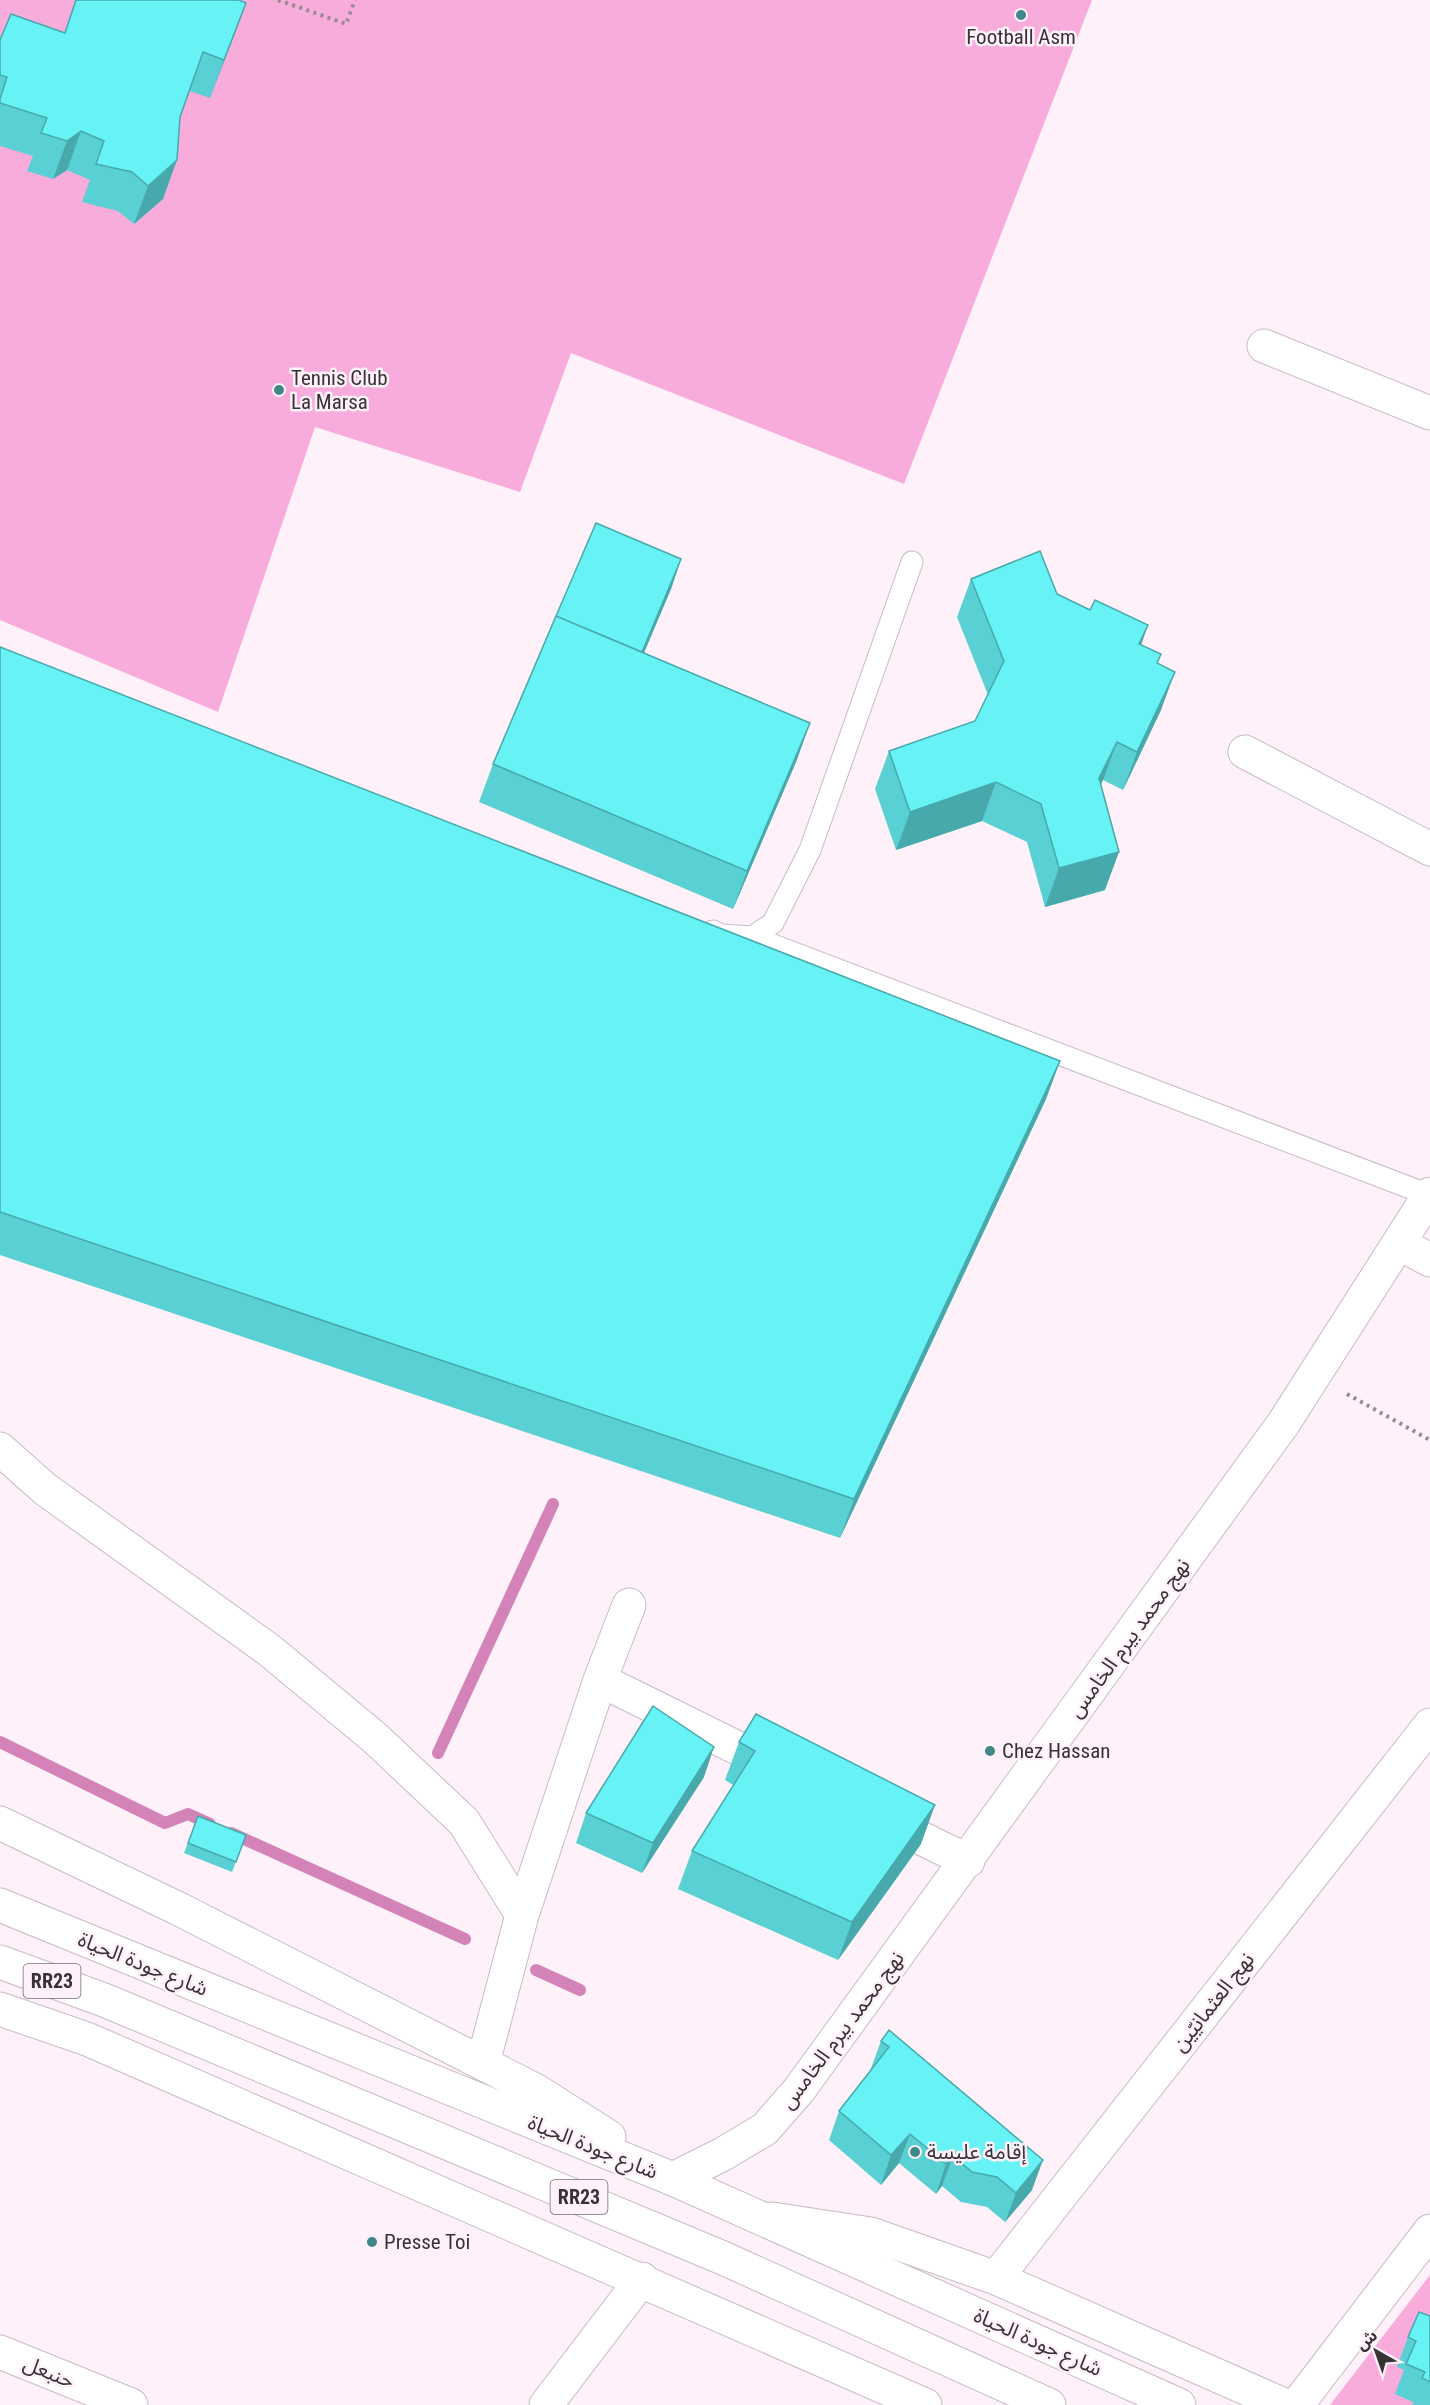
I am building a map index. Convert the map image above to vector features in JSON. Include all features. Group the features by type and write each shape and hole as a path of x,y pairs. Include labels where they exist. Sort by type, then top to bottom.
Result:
{"main road":[{"path":"1264,346 1430,413"},
{"path":"1245,752 1430,849"},
{"name":"نهج محمد بيرم الخامس","path":"673,2179 723,2154 765,2129 800,2090 1283,1424 1400,1244 1429,1195"},
{"path":"1400,1244 1430,1260"},
{"path":"0,1449 45,1489 269,1650 375,1738 464,1822 522,1915"},
{"path":"483,2063 522,1915 600,1680 628,1605"},
{"path":"600,1680 800,1778"},
{"name":"نهج العثمانيّين","path":"996,2278 1430,1725"},
{"path":"852,1804 968,1861"},
{"path":"0,1823 179,1909 535,2090 673,2179"},
{"name":"شارع جودة الحياة","path":"0,1905 673,2179 1179,2405"},
{"name":"RR23","path":"0,1962 115,2004 723,2258 1049,2405"},
{"path":"0,2008 87,2039 642,2279 925,2405"},
{"path":"762,2217 871,2234 996,2278 1284,2405"},
{"path":"1297,2405 1430,2231"},
{"path":"546,2405 642,2279"},
{"name":"حنبعل","path":"0,2352 131,2405"}],"lane":[{"path":"752,937 773,923 810,850 912,562"},
{"path":"688,922 721,935 752,937 1429,1195"}],"path":[{"path":"278,0 346,24 355,0"},
{"path":"1315,1376 1430,1440"}],"shaded area":[{"name":"Tennis Club La Marsa","path":"0,0 1092,0 904,484 571,353 520,492 315,427 218,712 0,620"},
{"path":"1430,2275 1430,2405 1330,2405"}],"building":[{"path":"76,0 239,0 246,3 224,60 203,52 180,117 177,160 148,186 132,172 96,164 104,141 81,131 67,141 41,133 47,118 0,103 7,77 0,75 0,40 11,14 65,33"},
{"path":"596,523 681,559 642,652 556,616"},
{"path":"1040,551 1057,594 1090,610 1095,600 1148,625 1139,644 1161,654 1157,663 1175,672 1137,752 1117,742 1099,778 1119,852 1059,868 1041,804 996,782 910,812 889,751 975,721 1004,661 971,579"},
{"path":"556,616 810,723 747,871 493,764"},
{"path":"0,647 1060,1061 854,1499 0,1212"},
{"path":"653,1706 714,1747 653,1843 586,1813"},
{"path":"756,1714 935,1805 852,1922 692,1851 755,1751 739,1742"},
{"path":"198,1816 246,1835 236,1862 188,1843"},
{"path":"889,2030 1043,2160 1016,2193 997,2177 972,2172 953,2156 946,2164 910,2134 891,2155 839,2111 889,2047 881,2041"},
{"path":"1419,2312 1430,2316 1430,2382 1422,2378 1425,2372 1406,2364 1416,2341 1408,2337"}],"waterway":[{"path":"438,1753 553,1504"},
{"path":"0,1742 165,1823 188,1814 210,1824"},
{"path":"231,1833 465,1939"},
{"path":"536,1970 580,1990"}],"place":[{"name":"Football Asm","path":"1021,15"},
{"name":"Tennis Club La Marsa","path":"279,390"},
{"name":"Chez Hassan","path":"990,1751"},
{"name":"إقامة عليسة","path":"915,2152"},
{"name":"Presse Toi","path":"372,2242"}]}
